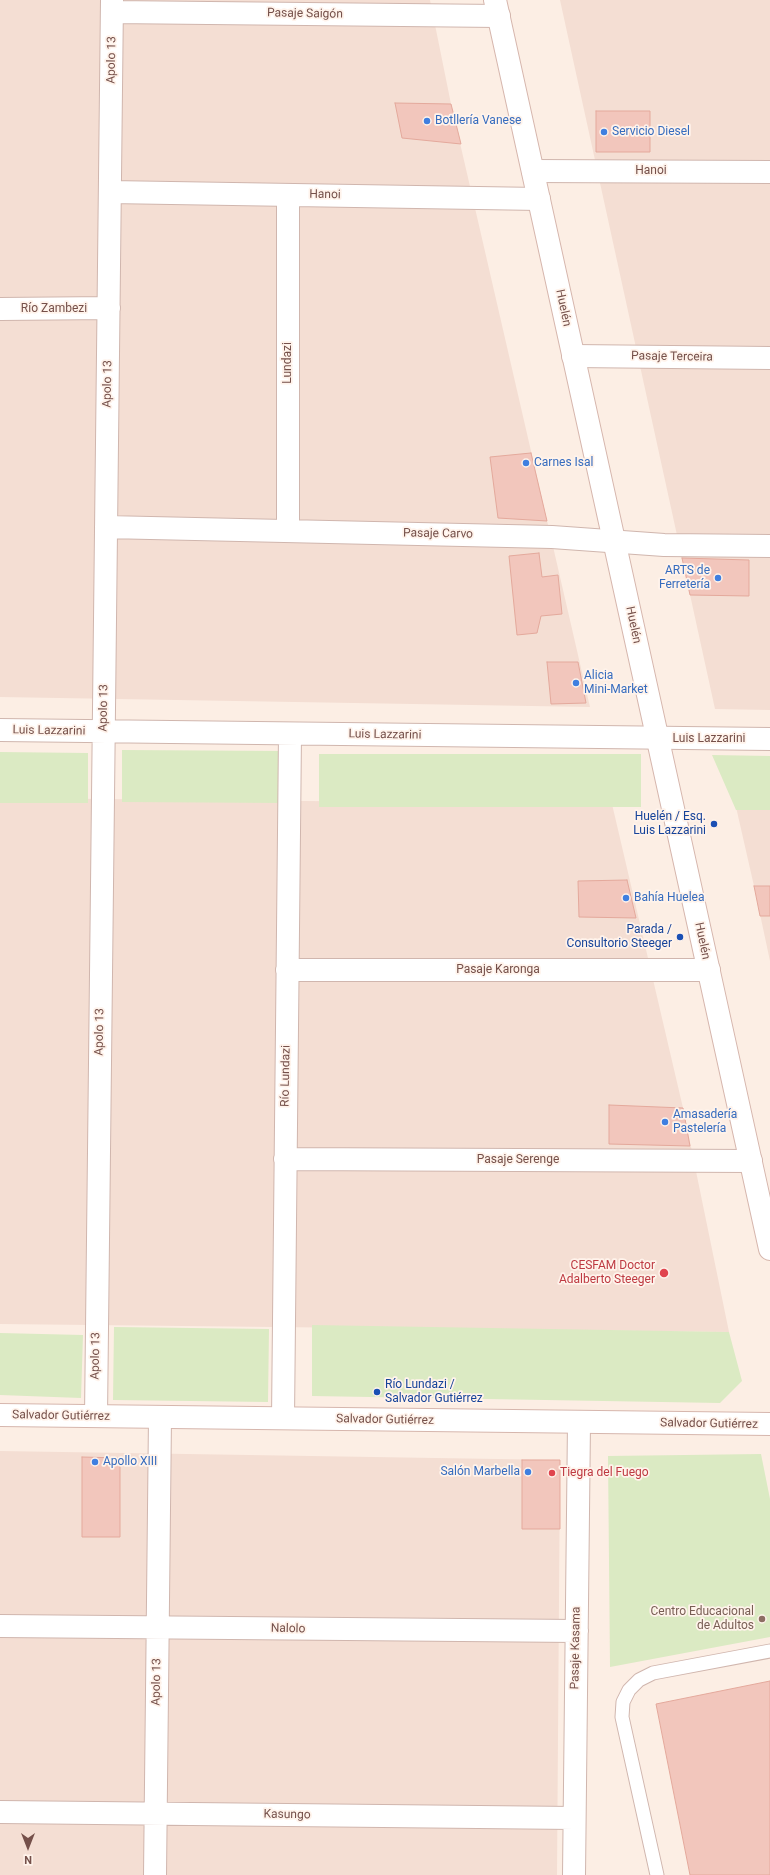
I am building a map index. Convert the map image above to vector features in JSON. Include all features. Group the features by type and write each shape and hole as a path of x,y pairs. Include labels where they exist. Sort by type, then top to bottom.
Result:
{"street":[{"name":"Pasaje Saigón","path":"112,6 497,8"},
{"name":"Apolo 13","path":"96,1416 112,6"},
{"name":"Huelén","path":"497,8 770,1249"},
{"name":"Hanoi","path":"533,171 770,172"},
{"name":"Hanoi","path":"110,192 539,199"},
{"name":"Lundazi","path":"288,195 288,531"},
{"name":"Río Zambezi","path":"0,309 109,308"},
{"name":"Pasaje Terceira","path":"573,356 770,358"},
{"name":"Pasaje Carvo","path":"106,527 552,537 664,545 770,546"},
{"name":"Luis Lazzarini","path":"0,730 658,739 770,739"},
{"name":"Río Lundazi","path":"283,1418 290,734"},
{"name":"Pasaje Karonga","path":"287,970 708,970"},
{"name":"Pasaje Serenge","path":"285,1159 751,1161"},
{"name":"Salvador Gutiérrez","path":"0,1415 770,1424"},
{"name":"Apolo 13","path":"155,1875 160,1417"},
{"name":"Pasaje Kasama","path":"574,1875 579,1422"},
{"name":"Nalolo","path":"0,1626 576,1631"},
{"name":"Kasungo","path":"0,1812 574,1818"}],"lane":[{"path":"657,1875 622,1717 623,1702 629,1690 639,1680 652,1673 770,1651"}],"shaded area":[{"path":"0,0 430,0 451,104 590,707 0,697"},
{"path":"560,0 770,0 770,710 715,709"},
{"path":"0,798 612,804 683,1108 729,1332 0,1324"},
{"path":"736,807 770,807 770,961 754,886"},
{"path":"0,1451 560,1460 557,1875 0,1875"}],"green space":[{"path":"122,750 284,751 283,803 122,802"},
{"path":"0,752 88,753 88,803 0,803"},
{"path":"319,754 641,754 641,807 319,807"},
{"path":"712,755 770,756 770,810 736,810"},
{"path":"312,1325 729,1332 742,1381 720,1403 312,1396"},
{"path":"114,1327 269,1329 268,1402 113,1400"},
{"path":"0,1333 83,1335 81,1398 0,1395"},
{"path":"761,1454 770,1499 770,1637 610,1667 608,1456"}],"building":[{"name":"Botllería Vanese","path":"395,103 451,104 461,144 402,138"},
{"path":"596,111 650,111 650,152 596,152"},
{"path":"531,453 547,521 498,518 490,457"},
{"path":"539,553 542,577 558,575 562,614 541,616 537,633 517,635 509,556"},
{"name":"ARTS de Ferretería","path":"682,558 749,560 749,596 690,595"},
{"path":"547,662 578,662 586,703 551,704"},
{"path":"627,880 636,918 579,917 578,881"},
{"path":"754,886 770,886 770,916 760,916"},
{"path":"609,1105 683,1108 690,1146 609,1144"},
{"path":"82,1457 120,1458 120,1537 82,1537"},
{"path":"522,1460 560,1460 560,1529 522,1529"},
{"path":"770,1681 770,1875 690,1875 656,1704"}],"place":[{"name":"Botllería Vanese","path":"427,121"},
{"name":"Servicio Diesel","path":"604,132"},
{"name":"Carnes Isal","path":"526,463"},
{"name":"ARTS de Ferretería","path":"718,578"},
{"name":"Alicia Mini-Market","path":"576,683"},
{"name":"Huelén / Esq. Luis Lazzarini","path":"714,824"},
{"name":"Bahía Huelea","path":"626,898"},
{"name":"Parada / Consultorio Steeger","path":"680,937"},
{"name":"Amasadería Pastelería","path":"665,1122"},
{"name":"CESFAM Doctor Adalberto Steeger","path":"664,1273"},
{"name":"Río Lundazi / Salvador Gutiérrez","path":"377,1392"},
{"name":"Apollo XIII","path":"95,1462"},
{"name":"Salón Marbella","path":"528,1472"},
{"name":"Tiegra del Fuego","path":"552,1473"},
{"name":"Centro Educacional de Adultos","path":"762,1619"}]}
